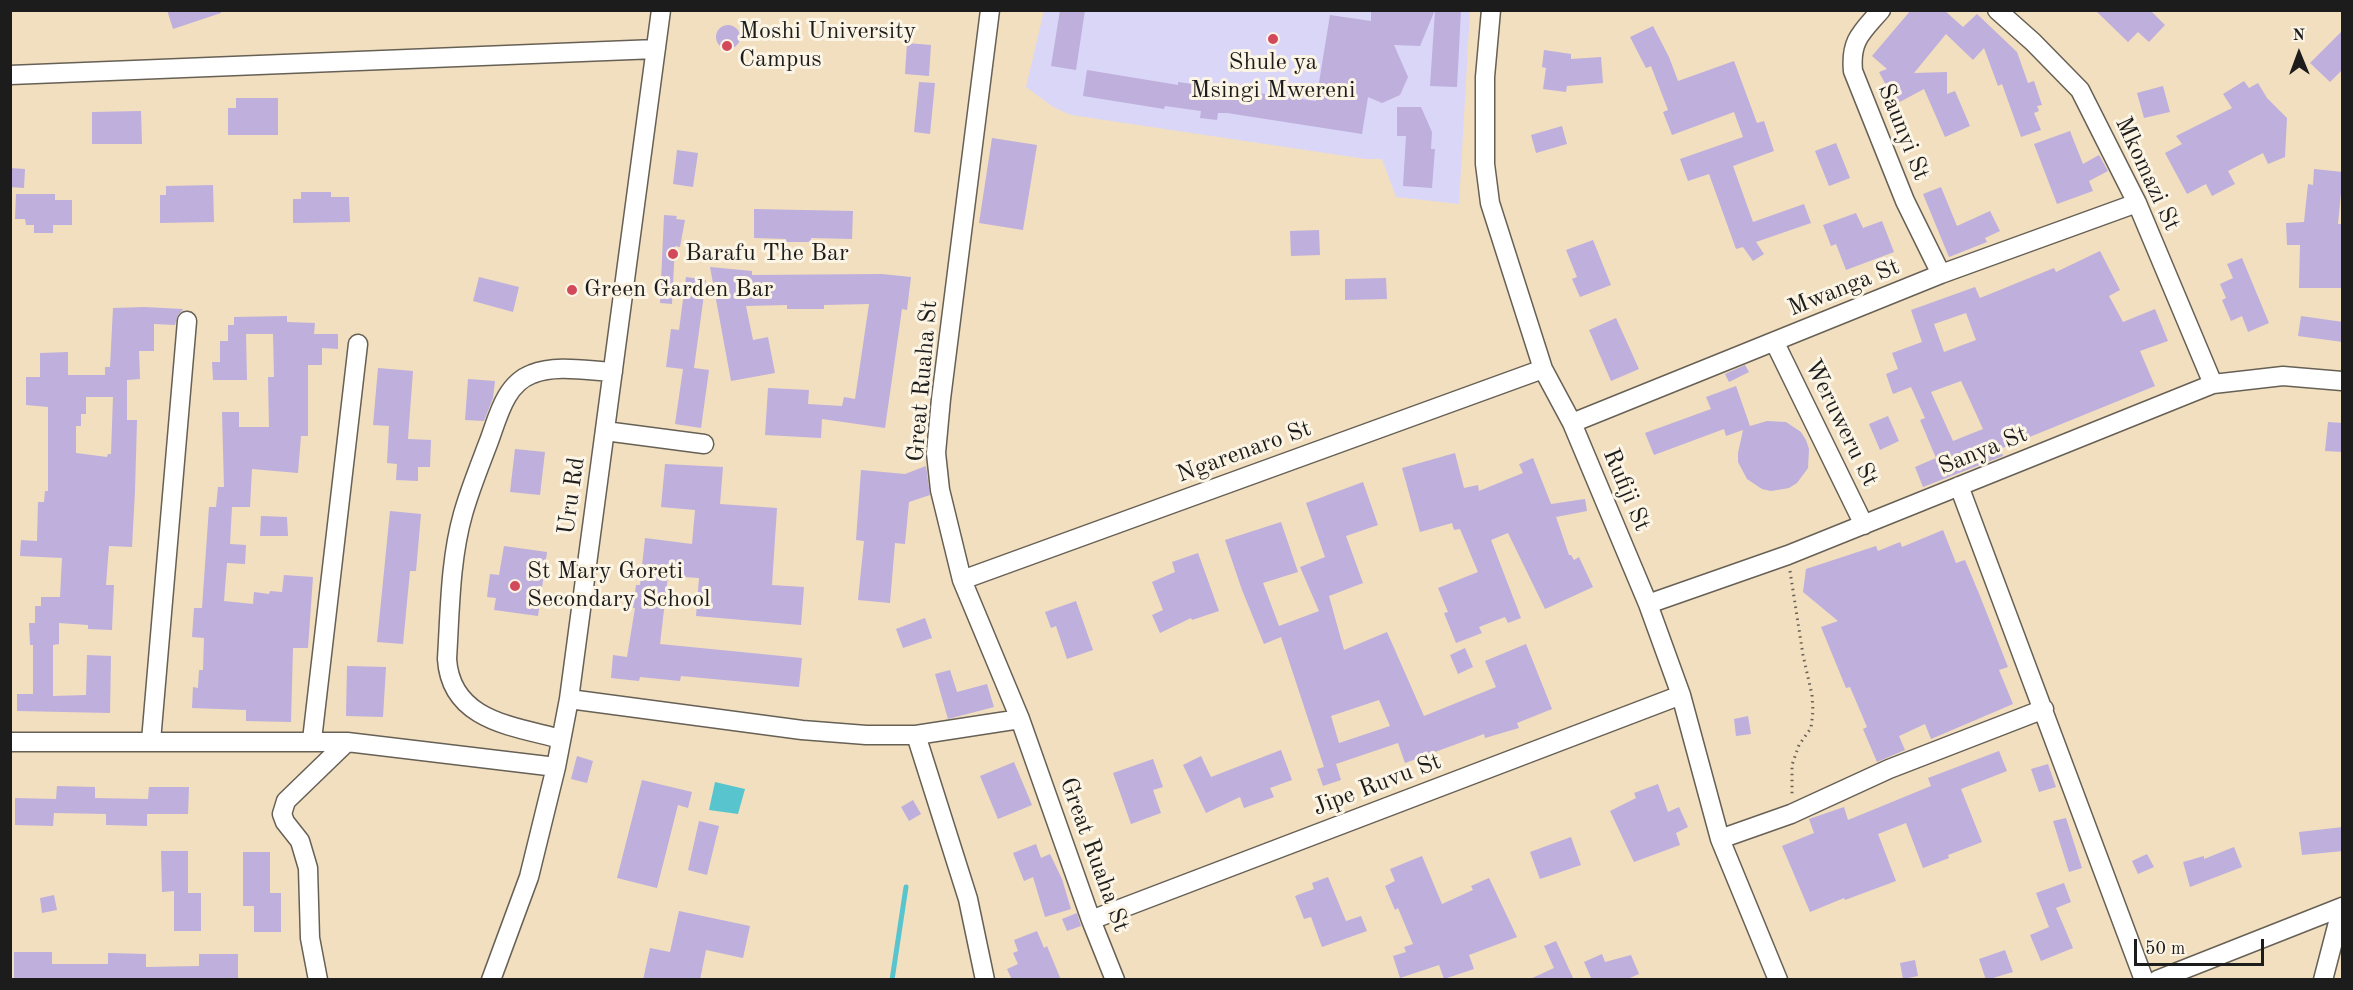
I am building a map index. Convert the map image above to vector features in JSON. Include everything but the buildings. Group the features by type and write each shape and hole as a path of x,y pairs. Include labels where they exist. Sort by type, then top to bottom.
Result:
{"street":[{"name":"Uru Rd","path":"491,980 529,877 556,766 569,699 662,10"},
{"name":"Great Ruaha St","path":"990,10 941,399 936,453 940,490 962,580 1020,719 1091,920 1115,980"},
{"name":"Rufiji St","path":"1491,10 1485,77 1485,164 1490,203 1543,369 1572,423 1648,604 1681,695 1720,839 1778,980"},
{"name":"Saunyi St","path":"1881,10 1856,38 1851,55 1853,71 1905,201 1941,274"},
{"name":"Mkomazi St","path":"1997,10 2033,42 2080,90 2137,203 2213,384"},
{"path":"10,75 656,49"},
{"name":"Mwanga St","path":"1572,423 1775,343 1941,274 2137,203"},
{"path":"151,741 187,321"},
{"name":"Weruweru St","path":"1775,343 1864,525"},
{"path":"312,740 358,344"},
{"path":"561,739 484,718 468,706 454,690 448,674 447,659 455,560 463,515 495,421 516,385 532,374 544,371 563,369 613,372"},
{"name":"Ngarenaro St","path":"962,580 1543,369"},
{"name":"Sanya St","path":"1648,604 1788,555 2213,384 2283,376 2343,381"},
{"path":"605,431 704,444"},
{"path":"1959,486 2144,980"},
{"name":"Jipe Ruvu St","path":"1091,920 1681,695"},
{"path":"569,699 802,730 866,735 916,735 1020,719"},
{"path":"1720,839 1791,814 1889,769 2044,709"},
{"path":"916,735 968,898 985,980"},
{"path":"10,742 312,740 556,766"},
{"path":"318,980 310,938 308,868 300,841 285,822 282,814 286,801 347,742"},
{"path":"2157,980 2342,907"},
{"path":"2323,980 2342,907"}],"path":[{"path":"1788,555 1813,711 1811,728 1799,745 1792,765 1791,814"}],"shaded area":[{"path":"1044,11 1470,11 1459,204 1396,197 1382,159 1366,159 1071,115 1053,107 1026,87"}],"water":[{"path":"715,782 745,789 738,814 709,810"}],"waterway":[{"path":"892,980 906,887"}],"place":[{"name":"Shule ya Msingi Mwereni","path":"1273,39"},
{"name":"Moshi University Campus","path":"727,46"},
{"name":"Barafu The Bar","path":"673,254"},
{"name":"Green Garden Bar","path":"572,290"},
{"name":"St Mary Goreti Secondary School","path":"515,586"}]}
